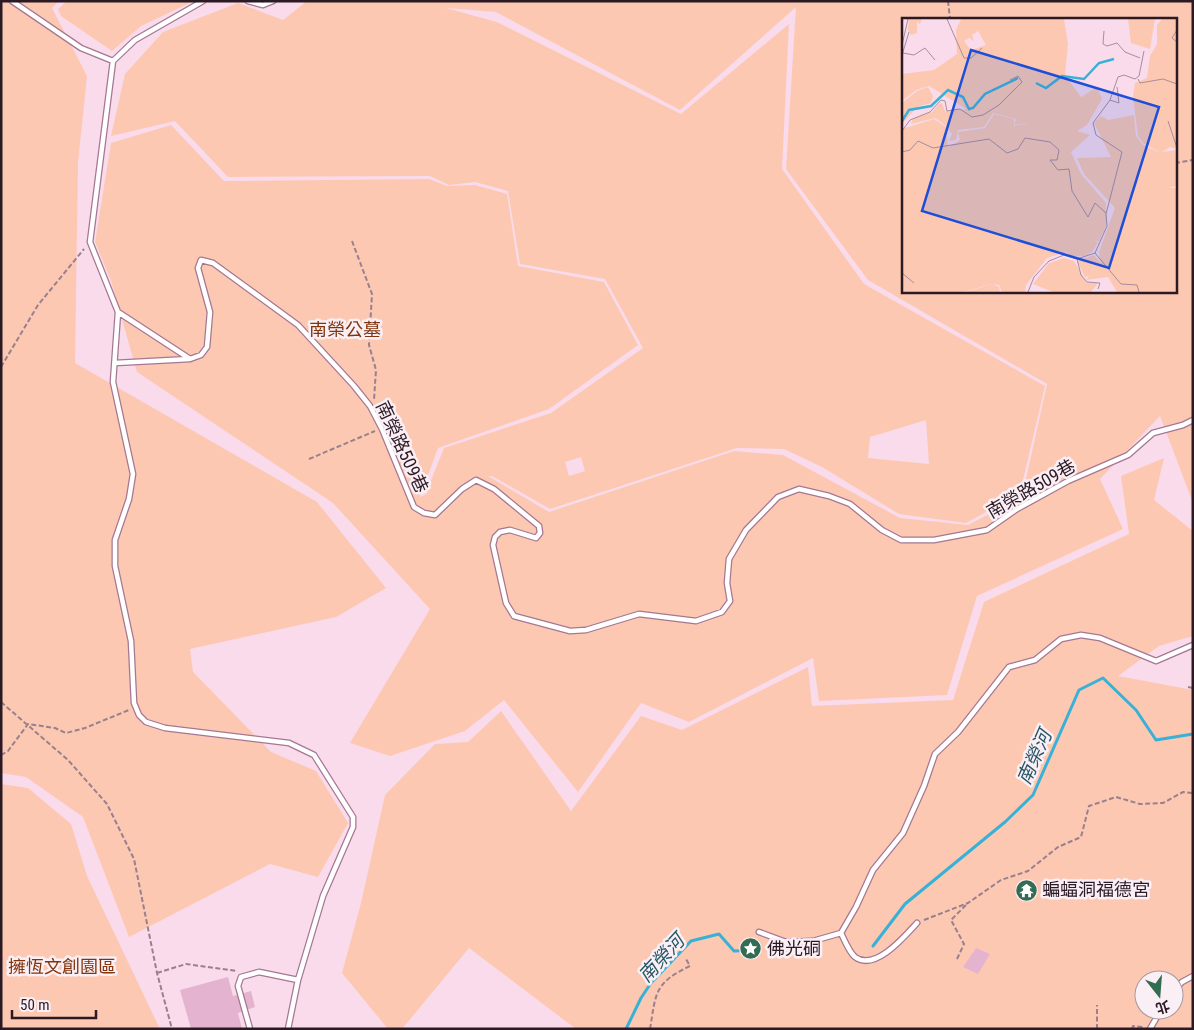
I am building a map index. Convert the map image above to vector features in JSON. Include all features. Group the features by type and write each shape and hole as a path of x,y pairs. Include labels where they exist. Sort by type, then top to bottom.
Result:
{"lane":[{"path":"12,1 81,48 113,61"},
{"path":"203,1 135,40 113,61 90,242 118,312 113,382 133,474 129,499 115,540 115,566 131,641 134,703 146,722 165,728 289,743 314,755 353,817 353,827 323,896 298,980 288,1029"},
{"path":"248,1 263,5 273,1"},
{"name":"南榮路509巷","path":"190,358 201,355 206,347 210,312 198,268 201,260 213,263 298,325 370,406 382,429 414,507 424,513 435,514 462,489 476,480 494,489 540,526 540,533 536,538 510,530 500,532 495,537 493,545 506,603 514,616 570,632 586,630 639,614 696,621 722,612 730,601 727,583 729,559 746,530 778,497 800,489 850,504 882,530 900,540 934,540 987,530 1017,509 1068,481 1128,454 1153,433 1184,425 1193,420"},
{"path":"118,312 190,358"},
{"path":"115,364 190,358"},
{"path":"759,932 786,942 813,941 841,933 856,907 873,870 903,834 924,786 934,754 958,732 1009,667 1035,660 1061,639 1070,636 1081,635 1100,638 1156,661 1193,645"},
{"path":"841,933 854,957 865,961 873,960 897,946 917,923"},
{"path":"250,1029 238,986 241,977 246,974 259,972 298,980"}],"path":[{"path":"948,1 950,18"},
{"path":"1176,163 1193,160"},
{"path":"352,241 372,294 369,345 376,370 376,398 370,406"},
{"path":"1,367 38,305 90,242"},
{"path":"308,459 382,429"},
{"path":"1188,687 1193,688"},
{"path":"1,702 68,760 108,804 134,859 157,973 172,1029"},
{"path":"28,724 55,728 66,733 85,728 128,710 137,709"},
{"path":"1,755 8,751 28,724"},
{"path":"957,959 964,944 951,920 968,903 1001,880 1028,871 1058,847 1081,837 1089,806 1116,797 1140,804 1163,803 1183,792 1193,793"},
{"path":"917,923 968,903"},
{"path":"651,1029 656,992 670,976 690,966 686,959"},
{"path":"157,973 186,964 236,970 246,974"},
{"path":"1097,1005 1097,1029"},
{"path":"1132,1029 1134,1026 1150,1028"}],"green space":[{"path":"1,1 59,1 52,8 87,76 78,163 75,363 317,502 386,588 336,617 190,649 193,672 271,752 316,771 348,823 318,877 270,864 129,937 83,817 26,777 1,773"},
{"path":"67,1 194,1 141,26 112,51 61,16 58,9"},
{"name":"南榮公墓","path":"307,1 1193,1 1193,503 1160,416 1100,479 1123,529 977,596 947,695 819,701 813,658 689,722 641,703 578,792 504,700 465,731 390,756 350,743 430,609 333,503 137,372 111,281 95,242 111,143 171,125 224,181 429,179 447,186 475,185 507,194 518,266 604,282 638,345 549,409 438,448 420,497 430,492 426,493 444,448 551,413 643,348 605,279 520,264 508,191 475,182 449,185 430,176 228,177 175,121 111,136 125,74 163,32 238,3 283,20","holes":["796,7 786,169 868,280 1047,384 1022,497 968,525 900,518 783,455 734,451 549,512 488,476 492,476 550,509 737,448 784,449 822,467 899,514 966,523 1020,493 1045,386 864,284 782,169 789,24 681,114 497,22 446,8 496,12 680,110","926,420 929,464 868,458 870,437","581,457 585,471 569,476 565,462"]},
{"path":"1164,458 1154,500 1193,531 1193,636 1159,646 1118,676 1193,690 1193,1029 576,1029 469,948 402,1029 388,1029 342,973 361,903 385,795 435,744 468,742 501,711 571,811 641,716 682,730 808,667 812,706 953,700 984,602 1129,534 1121,476"},
{"name":"擁恆文創園區","path":"1,784 28,788 71,824 87,876 160,1029 1,1029"}],"building":[{"path":"976,948 990,954 978,974 963,967"},
{"path":"228,977 233,996 251,991 255,1007 238,1013 242,1029 191,1029 180,990"}],"waterway":[{"name":"南榮河","path":"873,946 905,904 1005,822 1033,795 1079,690 1103,678 1136,710 1156,740 1193,734"},
{"name":"南榮河","path":"626,1029 641,998 651,983 691,941 719,934 734,951 757,950"}],"place":[{"name":"蝙蝠洞福德宮","path":"1026,890"},
{"name":"佛光硐","path":"751,949"}]}
